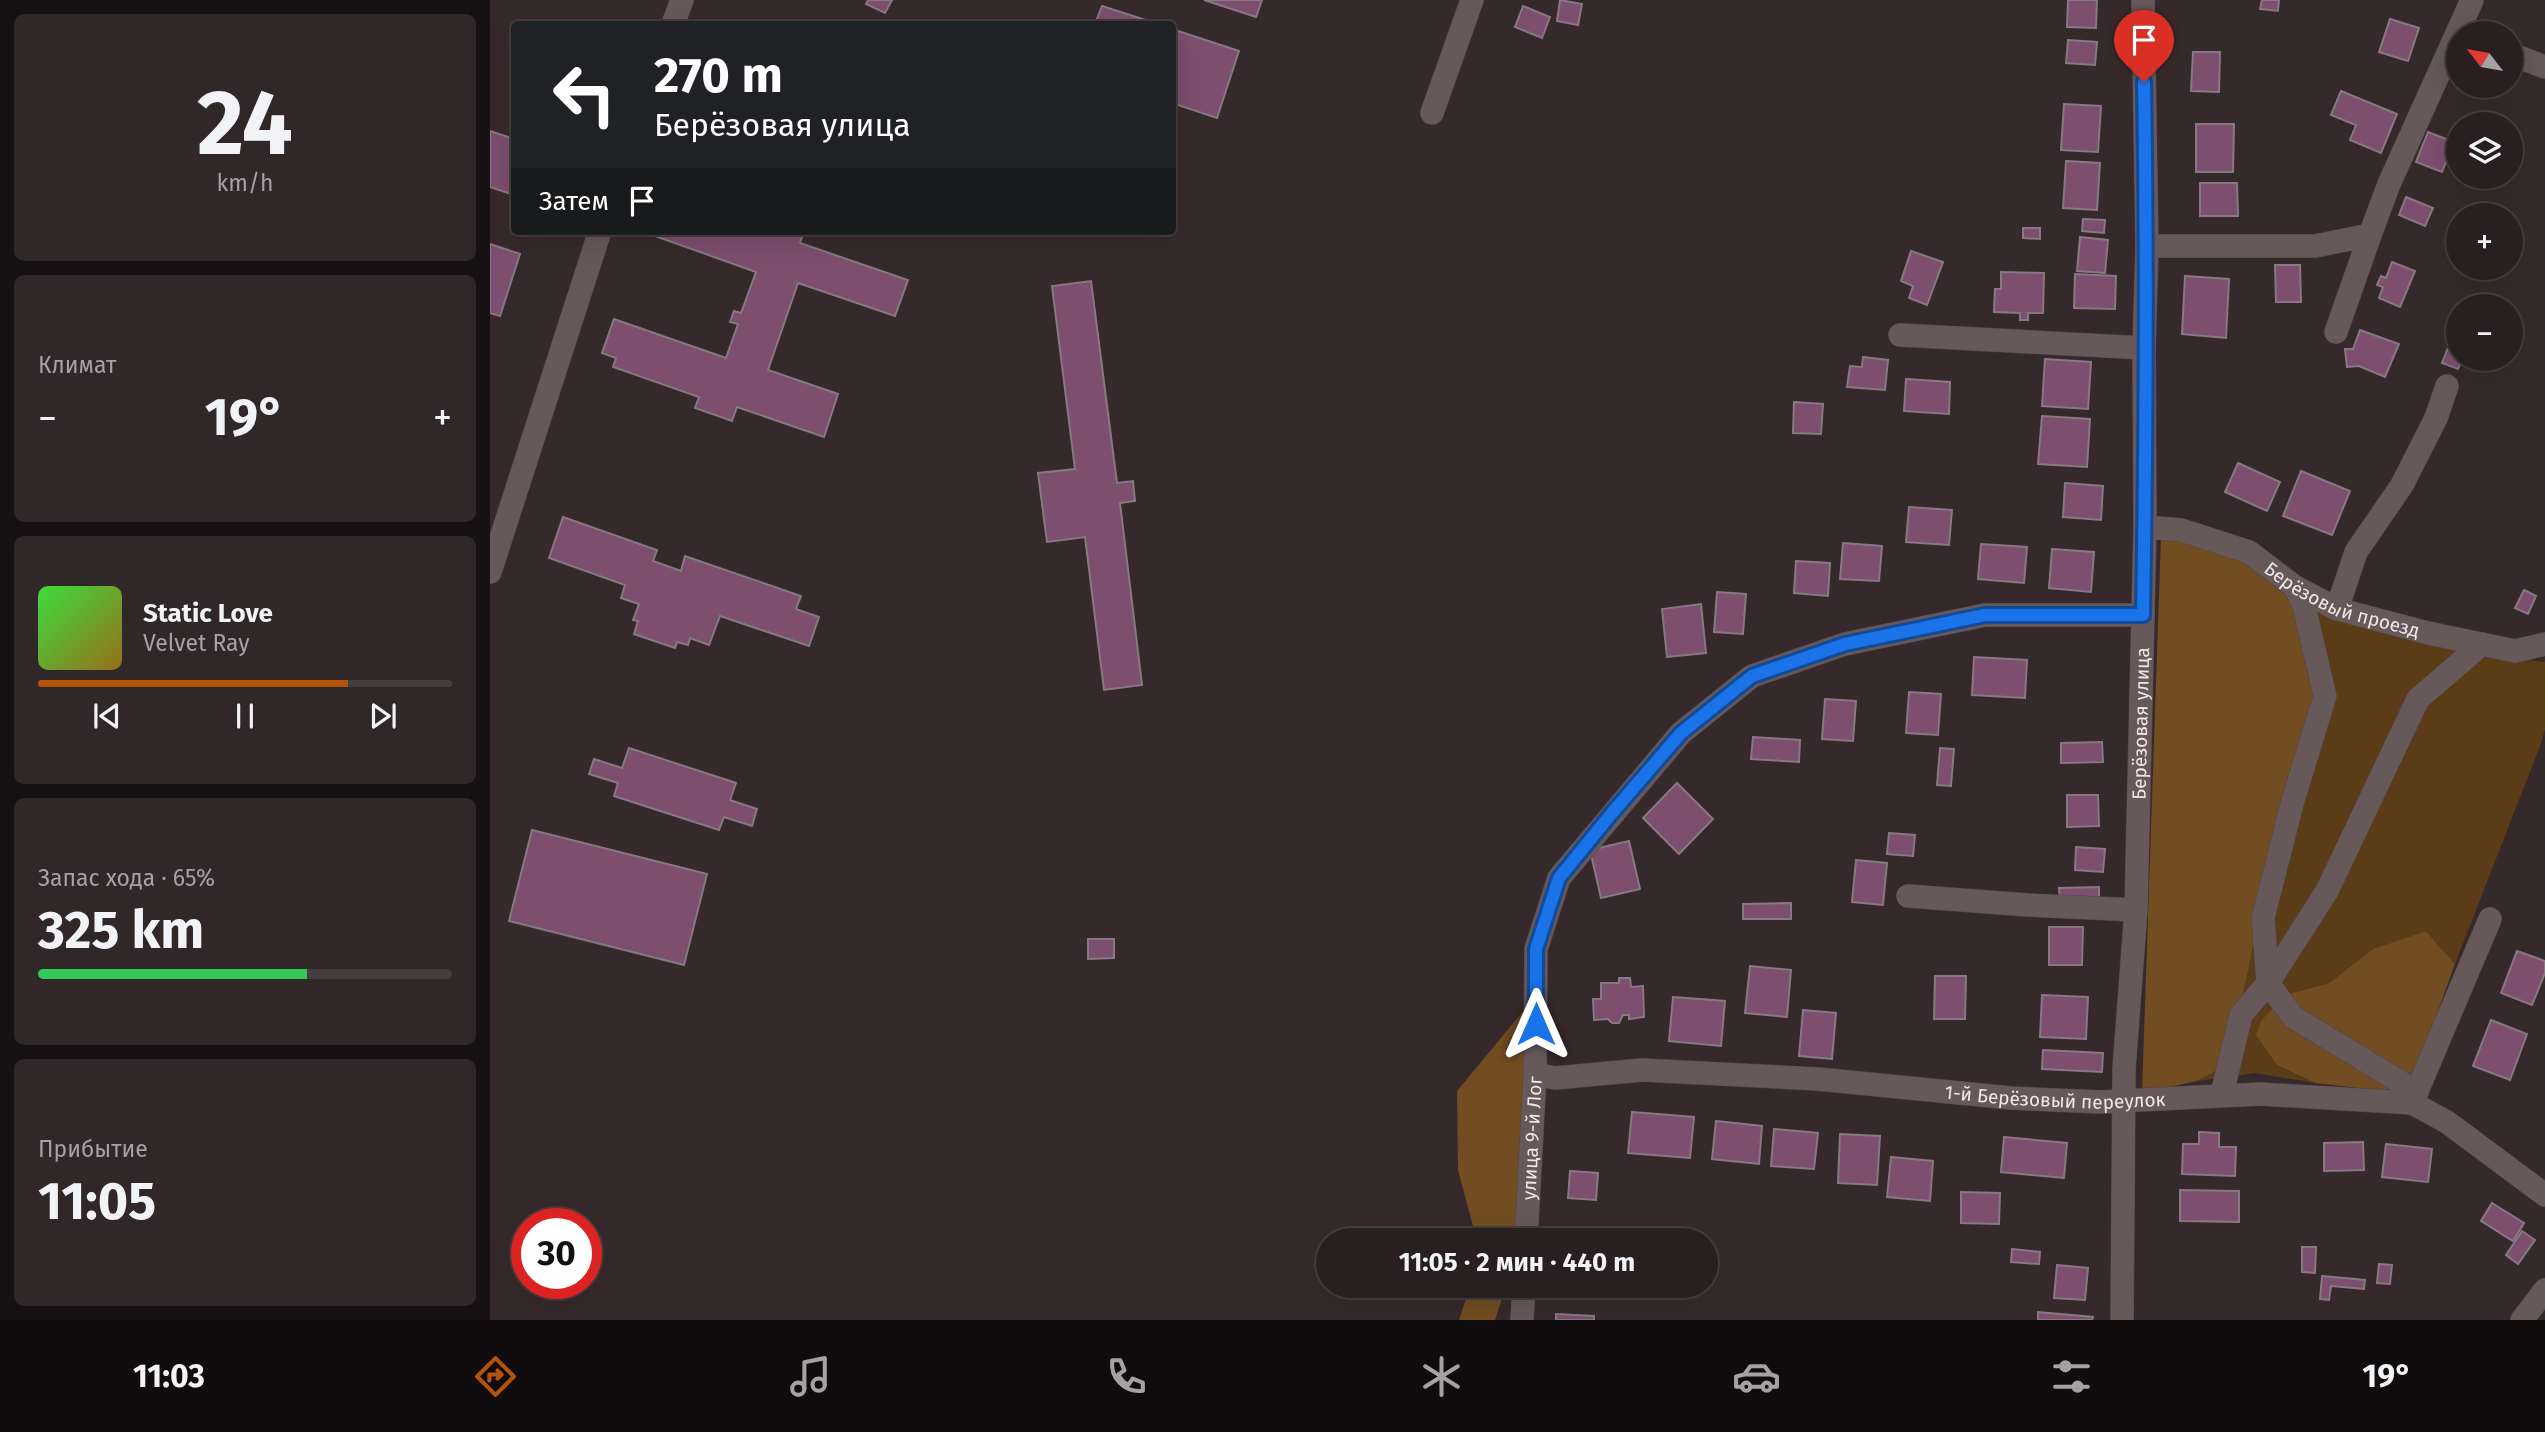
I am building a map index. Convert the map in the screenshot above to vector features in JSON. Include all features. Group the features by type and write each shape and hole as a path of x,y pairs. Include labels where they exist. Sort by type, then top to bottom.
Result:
{"street":[{"path":"674,21 681,0"},
{"path":"1432,113 1472,0"},
{"name":"Берёзовая улица","path":"2122,1320 2123,1101 2136,910 2145,527 2144,348 2147,246 2143,0"},
{"path":"2464,21 2472,0"},
{"path":"2524,59 2545,67"},
{"path":"2336,332 2389,184 2446,63"},
{"path":"490,572 599,235"},
{"path":"2147,246 2315,246 2370,235"},
{"path":"1900,335 2144,348"},
{"path":"2337,609 2356,552 2402,485 2436,418 2447,386"},
{"name":"Берёзовый проезд","path":"2145,527 2181,530 2249,552 2295,587 2337,609 2428,633 2515,651 2545,644"},
{"path":"2295,587 2304,606 2325,696 2292,804 2263,918 2268,983 2293,1017 2415,1097 2490,919"},
{"name":"улица 9-й Лог","path":"1527,1228 1535,1074 1536,949 1559,878 1681,733 1752,676 1845,644 1985,615 2143,615"},
{"path":"2222,1094 2241,1015 2268,983 2328,891 2418,699 2482,644"},
{"path":"1908,896 2136,910"},
{"name":"1-й Берёзовый переулок","path":"1535,1074 1555,1078 1642,1070 1818,1079 2011,1098 2123,1101 2222,1094 2415,1097 2545,1195"},
{"path":"2522,1320 2545,1290"},
{"path":"1522,1320 1523,1298"}],"shaded area":[{"path":"2181,533 2253,564 2280,584 2304,627 2320,687 2275,832 2250,962 2234,1033 2223,1067 2197,1081 2142,1093 2161,536"},
{"path":"2280,584 2482,655 2545,662 2545,729 2455,964 2426,931 2373,949 2329,983 2285,995 2277,1065 2315,1083 2255,1073 2197,1081 2223,1067 2250,962 2275,832"},
{"path":"2426,931 2455,964 2416,1072 2392,1092 2315,1083 2277,1065 2256,1035 2261,1021 2285,995 2329,983 2373,949"},
{"path":"1530,1003 1520,1228 1474,1228 1458,1170 1457,1091"},
{"path":"1466,1298 1502,1298 1495,1320 1459,1320"}],"building":[{"path":"868,0 892,0 885,13 866,4"},
{"path":"1204,0 1262,0 1256,17"},
{"path":"1560,0 1582,4 1578,25 1557,21"},
{"path":"2068,0 2097,0 2096,28 2067,27"},
{"path":"2262,0 2279,0 2278,11 2260,9"},
{"path":"1102,6 1149,21 1096,21"},
{"path":"1523,6 1550,17 1542,38 1515,27"},
{"path":"2390,19 2419,28 2408,61 2379,52"},
{"path":"1176,30 1239,51 1217,118 1176,104"},
{"path":"2068,40 2097,42 2095,65 2066,63"},
{"path":"2193,52 2220,52 2219,92 2191,91"},
{"path":"2341,91 2397,114 2381,153 2350,140 2356,125 2331,115"},
{"path":"2064,104 2101,106 2098,152 2061,150"},
{"path":"2196,124 2234,124 2233,172 2196,172"},
{"path":"490,131 511,138 511,194 490,187"},
{"path":"2428,132 2446,139 2446,162 2442,172 2416,162"},
{"path":"2066,161 2100,163 2097,210 2063,208"},
{"path":"2200,183 2237,183 2238,216 2200,216"},
{"path":"2406,197 2433,208 2425,226 2399,215"},
{"path":"2083,219 2105,220 2104,233 2082,231"},
{"path":"2023,228 2040,228 2040,239 2023,238"},
{"path":"652,235 803,235 800,243 908,280 895,316 798,283 768,370 838,394 824,437 737,407 732,421 695,408 699,397 613,367 616,358 602,353 614,319 726,358 738,324 730,322 734,311 741,313 756,272"},
{"path":"2080,237 2108,240 2105,273 2077,271"},
{"path":"490,244 520,254 500,316 490,313"},
{"path":"1911,251 1943,262 1927,305 1909,298 1913,286 1901,281"},
{"path":"2392,262 2415,271 2400,307 2379,298 2383,287 2377,285 2381,276 2386,278"},
{"path":"2275,265 2300,265 2301,302 2276,302"},
{"path":"2001,272 2044,273 2043,313 2028,313 2028,320 2020,320 2020,313 1994,312 1995,289 2001,289"},
{"path":"2075,274 2116,276 2115,309 2074,308"},
{"path":"2185,276 2229,279 2226,338 2182,334"},
{"path":"1091,281 1117,483 1133,481 1135,501 1120,503 1142,685 1104,690 1085,537 1047,542 1038,473 1075,469 1052,286"},
{"path":"2360,330 2399,344 2385,377 2359,366 2347,367 2345,349 2353,349"},
{"path":"1863,357 1888,360 1885,390 1847,387 1850,366 1862,367"},
{"path":"2045,359 2091,362 2088,409 2042,406"},
{"path":"1906,379 1950,382 1949,414 1904,411"},
{"path":"1794,402 1823,404 1821,434 1793,433"},
{"path":"2042,416 2090,419 2087,467 2038,464"},
{"path":"2238,463 2280,482 2267,511 2225,492"},
{"path":"2301,471 2350,491 2332,535 2283,516"},
{"path":"2065,483 2103,486 2101,520 2063,517"},
{"path":"1909,507 1952,510 1949,545 1906,542"},
{"path":"563,517 657,550 653,561 681,571 685,556 801,596 796,609 819,617 809,646 720,616 709,645 690,638 688,645 677,642 675,648 634,634 638,621 633,620 639,604 621,598 625,585 549,558"},
{"path":"1843,543 1882,546 1879,581 1840,579"},
{"path":"1981,544 2027,547 2024,583 1978,579"},
{"path":"2052,549 2094,552 2091,592 2049,588"},
{"path":"1796,561 1830,563 1828,596 1794,593"},
{"path":"2524,590 2536,596 2528,614 2515,608"},
{"path":"1717,592 1746,594 1743,634 1714,632"},
{"path":"1701,604 1706,653 1667,657 1662,609"},
{"path":"1974,657 2027,660 2025,698 1972,695"},
{"path":"1909,692 1941,694 1938,735 1906,733"},
{"path":"1825,699 1856,701 1853,741 1822,739"},
{"path":"1753,737 1800,740 1799,762 1751,759"},
{"path":"2102,742 2103,762 2061,763 2061,743"},
{"path":"629,748 736,783 730,800 757,809 752,826 724,817 719,830 614,796 618,783 589,774 594,759 622,768"},
{"path":"1940,748 1954,749 1951,786 1937,785"},
{"path":"1677,783 1713,819 1679,854 1643,818"},
{"path":"2067,795 2098,795 2099,826 2067,827"},
{"path":"532,830 707,874 684,965 509,921"},
{"path":"1889,833 1915,835 1913,856 1887,854"},
{"path":"1629,841 1640,889 1601,898 1590,850"},
{"path":"2076,847 2105,849 2103,872 2075,870"},
{"path":"1856,860 1887,863 1883,905 1852,902"},
{"path":"2099,887 2099,901 2060,901 2059,888"},
{"path":"1791,903 1791,919 1743,919 1743,904"},
{"path":"2049,927 2083,927 2082,965 2049,965"},
{"path":"1088,939 1114,939 1114,958 1088,959"},
{"path":"2517,951 2545,961 2545,973 2532,1005 2501,993"},
{"path":"1750,966 1791,970 1787,1017 1745,1013"},
{"path":"1935,976 1966,976 1965,1019 1934,1019"},
{"path":"1619,978 1630,978 1631,987 1643,986 1644,1017 1629,1019 1629,1015 1623,1015 1619,1023 1612,1023 1608,1019 1594,1020 1593,999 1601,999 1601,983 1619,983"},
{"path":"2042,995 2088,997 2086,1039 2040,1037"},
{"path":"1673,997 1725,1001 1721,1046 1669,1041"},
{"path":"1803,1010 1836,1013 1832,1059 1799,1056"},
{"path":"2491,1020 2527,1034 2510,1080 2473,1066"},
{"path":"2043,1050 2103,1053 2102,1072 2042,1069"},
{"path":"1632,1112 1694,1117 1690,1158 1628,1153"},
{"path":"1716,1121 1762,1126 1759,1164 1712,1159"},
{"path":"1774,1129 1818,1133 1814,1169 1771,1166"},
{"path":"2199,1132 2219,1133 2219,1147 2236,1147 2235,1176 2182,1174 2183,1144 2199,1144"},
{"path":"1840,1134 1880,1136 1877,1185 1838,1183"},
{"path":"2004,1137 2067,1143 2064,1178 2001,1172"},
{"path":"2363,1142 2364,1170 2324,1171 2324,1143"},
{"path":"2386,1144 2432,1149 2428,1182 2382,1177"},
{"path":"1891,1157 1933,1161 1930,1201 1887,1197"},
{"path":"1570,1171 1598,1173 1596,1200 1568,1198"},
{"path":"2180,1190 2239,1191 2239,1222 2180,1221"},
{"path":"1961,1192 2000,1193 1999,1224 1961,1223"},
{"path":"2492,1203 2524,1223 2513,1241 2481,1221"},
{"path":"2522,1231 2535,1240 2518,1264 2506,1255"},
{"path":"2302,1247 2316,1247 2315,1273 2302,1272"},
{"path":"2012,1249 2040,1252 2039,1264 2011,1262"},
{"path":"2379,1264 2392,1265 2390,1284 2377,1283"},
{"path":"2057,1265 2088,1268 2085,1300 2054,1298"},
{"path":"2322,1276 2365,1280 2364,1289 2331,1286 2329,1300 2320,1299"},
{"path":"2038,1312 2093,1317 2092,1320 2038,1320"},
{"path":"1556,1314 1594,1316 1594,1320 1556,1320"}],"route":[{"path":"1536,1024 1536,949 1559,878 1681,733 1752,676 1845,644 1985,615 2143,615 2147,246 2144,82"}]}
